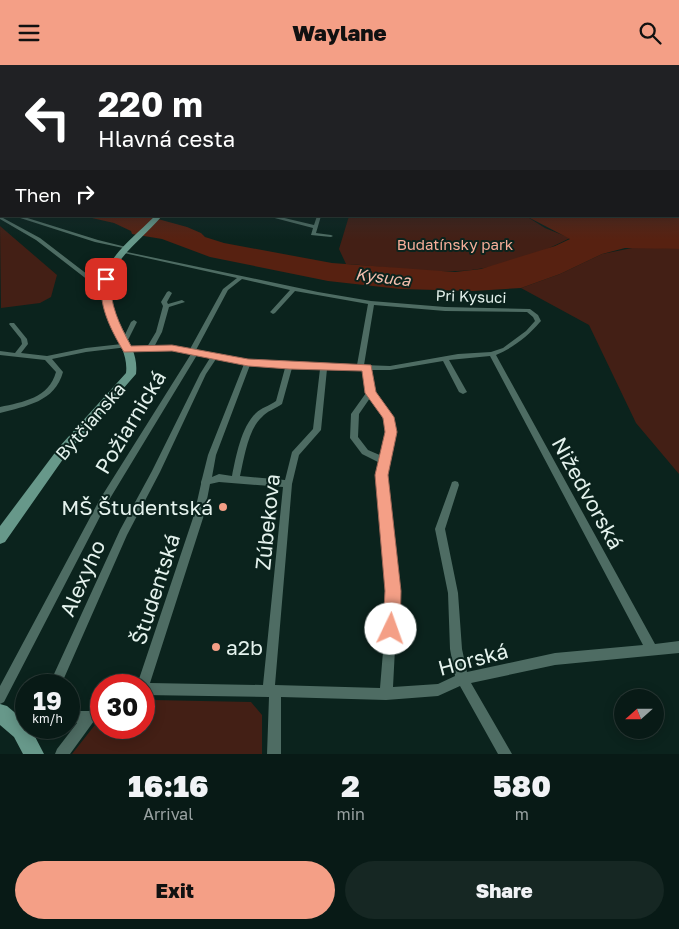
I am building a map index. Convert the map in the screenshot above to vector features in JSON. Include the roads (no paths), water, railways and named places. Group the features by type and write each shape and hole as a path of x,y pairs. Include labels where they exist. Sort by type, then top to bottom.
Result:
{"main road":[{"path":"105,283 110,271 128,248 158,217"},
{"name":"Bytčianska","path":"0,537 64,449 126,381 133,367 126,346 111,317 105,283"},
{"path":"0,713 15,723"},
{"path":"28,739 34,754"}],"street":[{"path":"1,217 8,224 38,239 95,283 105,283"},
{"name":"Pri Kysuci","path":"19,217 97,241 294,289 371,303 445,309 528,310 538,318 536,325 505,349 492,354"},
{"path":"274,217 316,227"},
{"path":"319,217 313,234 331,236"},
{"name":"Požiarnická","path":"0,698 103,502 194,352 226,289 240,277"},
{"path":"273,312 294,289"},
{"path":"150,348 159,332 166,306 164,302 169,293"},
{"path":"166,306 182,302"},
{"path":"371,303 364,367 370,393 388,417 391,432 382,475 393,591 386,694"},
{"path":"126,346 134,322"},
{"path":"12,324 24,339 25,344 18,353"},
{"path":"0,353 18,353 47,358 86,350 126,346 194,352 248,363 289,366 390,368 492,354"},
{"name":"Nižedvorská","path":"492,354 652,650"},
{"name":"Alexyho","path":"60,674 123,533 156,472 214,355"},
{"path":"0,410 46,395 54,389 60,372 47,358"},
{"path":"445,359 463,392"},
{"name":"Študentská","path":"147,674 199,515 212,455 248,363"},
{"path":"235,479 248,435 255,419 263,411 275,406 279,401 289,366"},
{"name":"Zúbekova","path":"274,754 272,691 288,484 295,454 317,430 324,367"},
{"path":"370,393 355,414 354,438 365,453 384,461"},
{"path":"205,481 235,479 288,484"},
{"path":"455,485 440,529 452,593 456,649 462,679 504,754"},
{"name":"Horská","path":"155,689 386,694 438,690 462,679 555,659 679,647"},
{"path":"62,754 90,721"}],"water":[{"name":"Kysuca","path":"87,217 151,217 187,227 201,233 205,237 224,243 332,263 455,272 481,269 555,246 570,239 528,217 675,217 679,218 679,249 625,248 602,254 560,274 521,288 473,291 400,289 328,281 210,257 162,239 132,234 131,231 114,223"}],"place":[{"name":"MŠ Študentská","path":"223,507"},
{"name":"a2b","path":"216,647"}],"park label":[{"name":"Budatínsky park","path":"455,244"}]}
